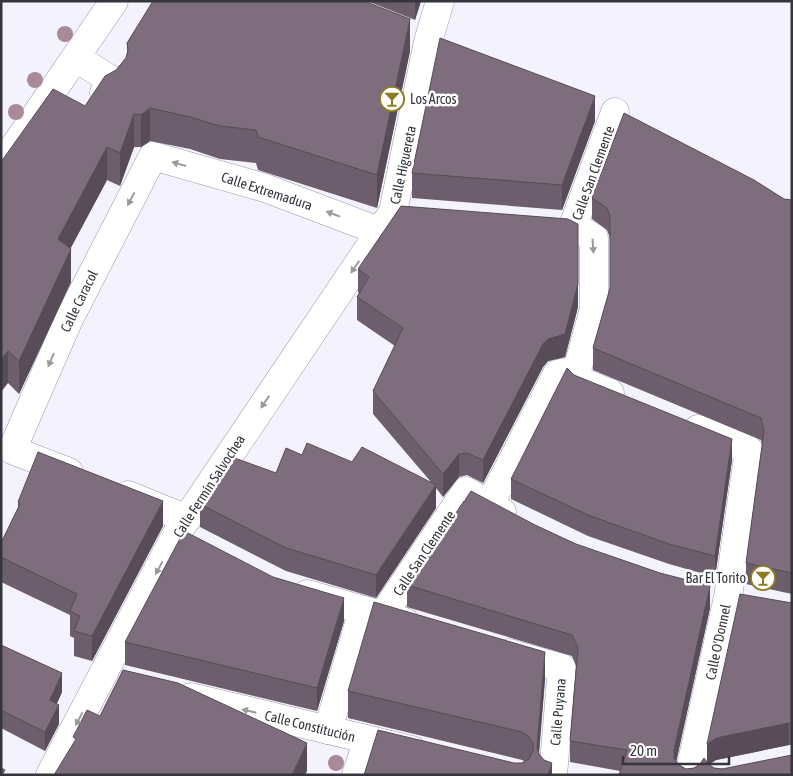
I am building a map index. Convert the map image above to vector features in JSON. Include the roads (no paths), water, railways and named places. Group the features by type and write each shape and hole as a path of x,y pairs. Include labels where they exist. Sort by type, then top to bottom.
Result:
{"street":[{"path":"1,166 114,1"},
{"name":"Calle Higuereta","path":"386,222 438,46 440,1"},
{"path":"402,32 438,46"},
{"path":"76,58 113,81 104,93"},
{"path":"587,102 615,112 641,125"},
{"name":"Calle San Clemente","path":"579,375 594,309 594,238 573,226 615,112"},
{"name":"Calle Extremadura","path":"153,156 386,222 421,214"},
{"name":"Calle Caracol","path":"153,156 70,317 12,450 100,484 182,526"},
{"name":"Calle Fermín Salvochea","path":"50,775 113,678 182,526 386,222"},
{"path":"544,224 573,226"},
{"path":"524,522 490,506 557,374 579,375 634,403"},
{"name":"Calle O'Donnel","path":"678,421 749,450 741,600 690,775"},
{"name":"Calle San Clemente","path":"328,730 373,612 466,491 490,506"},
{"path":"182,526 203,546"},
{"path":"280,586 430,629"},
{"path":"700,589 741,600"},
{"name":"Calle Puyana","path":"486,646 562,668 553,775"},
{"name":"Calle Constitución","path":"163,690 434,755"},
{"path":"356,775 368,740"}],"place":[{"name":"Los Arcos","path":"392,99"},
{"name":"Bar El Torito","path":"763,578"}]}
